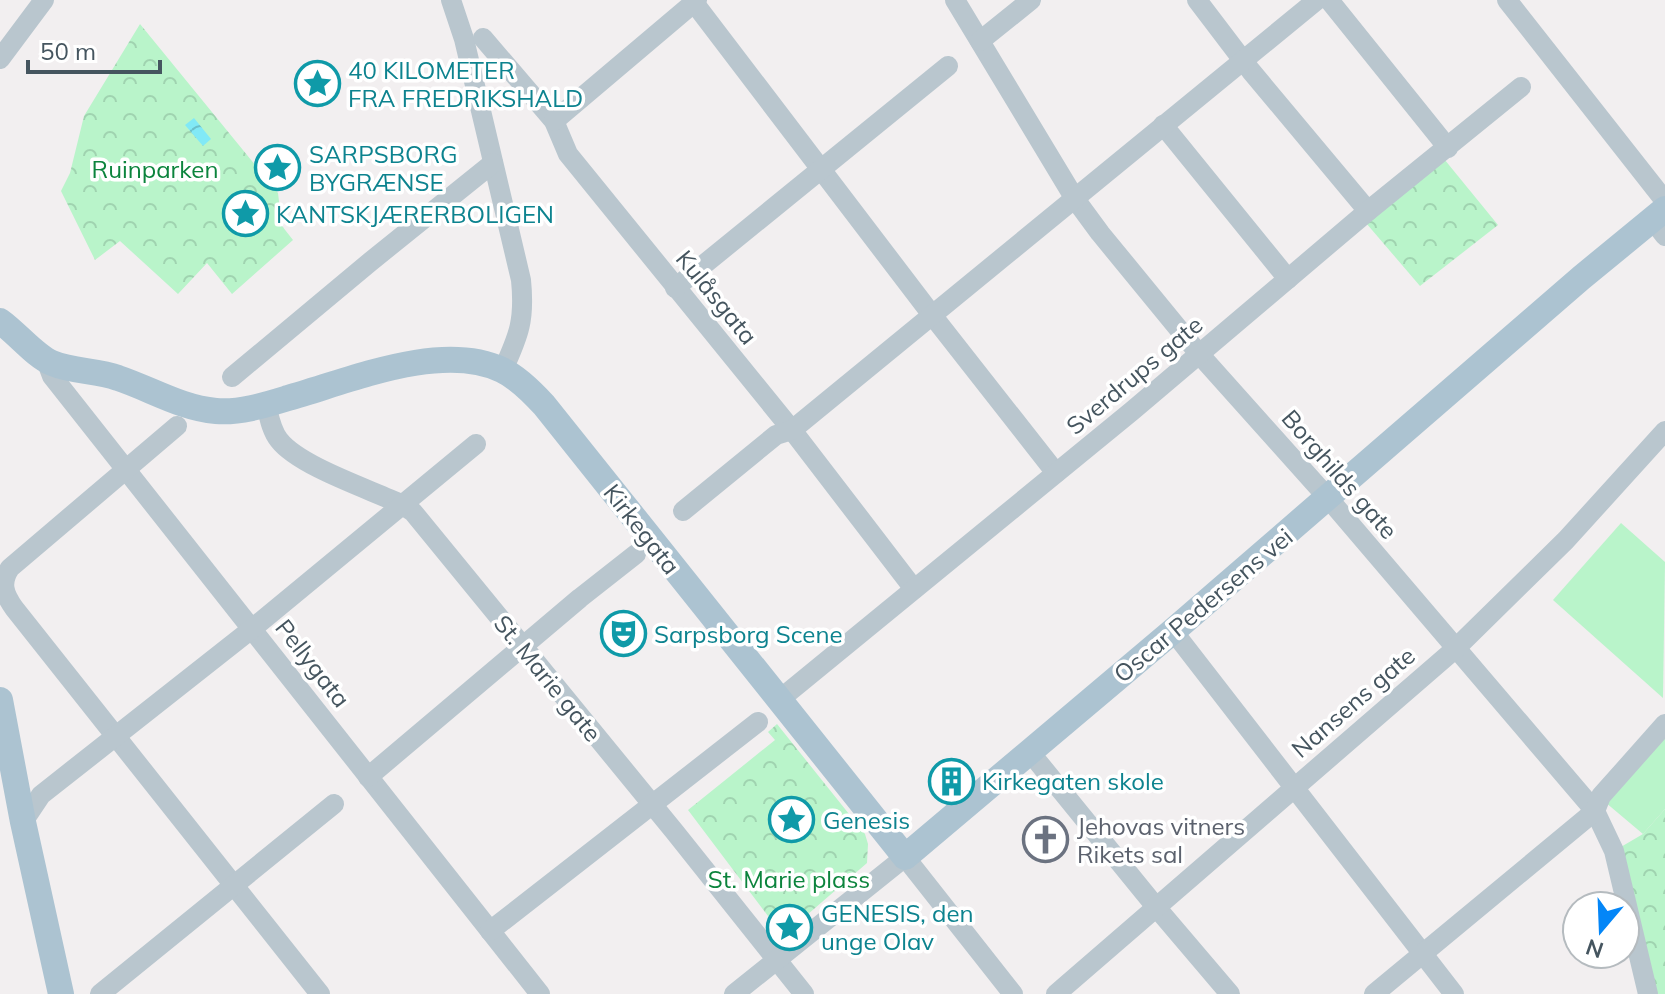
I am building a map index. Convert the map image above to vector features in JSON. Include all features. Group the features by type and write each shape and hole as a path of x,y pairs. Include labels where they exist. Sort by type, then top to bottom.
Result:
{"main road":[{"name":"Oscar Pedersens vei","path":"905,857 1662,216"},
{"path":"0,321 51,363 118,378 199,409 238,410 420,363 447,360 473,362 503,370"},
{"name":"Kirkegata","path":"503,370 544,405 905,857"},
{"path":"0,700 61,994"}],"street":[{"path":"0,59 44,0"},
{"path":"451,0 464,39 521,280 524,306 520,333 503,370"},
{"name":"Borghilds gate","path":"955,0 1075,199 1200,355 1328,498 1595,811 1614,851 1648,994"},
{"path":"980,41 1031,0"},
{"path":"1197,0 1368,211"},
{"path":"683,511 776,435 792,430 1317,0"},
{"path":"1329,0 1448,148"},
{"path":"1507,0 1662,216"},
{"path":"554,121 694,1 1056,473"},
{"name":"Kulåsgata","path":"483,38 554,121 568,154 792,430 914,589"},
{"path":"675,288 948,66"},
{"name":"Sverdrups gate","path":"779,700 1521,87"},
{"path":"1163,125 1288,279"},
{"path":"232,377 493,163"},
{"name":"Pellygata","path":"51,363 52,376 540,994"},
{"name":"St. Marie gate","path":"266,404 273,430 296,456 413,512 804,994"},
{"path":"177,426 10,568 4,577 3,588 14,608 320,994"},
{"name":"Nansens gate","path":"1056,994 1455,649 1566,540 1665,431"},
{"path":"23,822 41,795 253,628 476,444"},
{"path":"368,777 636,554"},
{"path":"1173,631 1454,994"},
{"path":"490,931 758,722"},
{"path":"1374,994 1595,811 1601,796 1665,724"},
{"path":"1029,751 1230,994"},
{"path":"100,994 334,804"},
{"name":"Oscar Pedersens vei","path":"734,994 905,857"},
{"name":"Kirkegata","path":"905,857 1013,994"}],"green space":[{"name":"Ruinparken","path":"140,24 278,193 282,226 293,240 232,294 207,263 178,294 120,241 95,260 61,191 70,173 84,116"},
{"path":"1440,154 1498,225 1420,286 1366,223"},
{"path":"1621,523 1665,562 1663,698 1553,600"},
{"name":"St. Marie plass","path":"777,724 865,834 868,844 867,863 792,928 777,928 688,810 775,740 768,732","holes":["807,808 809,826 798,837 785,839 774,832"]},
{"path":"1665,733 1665,809 1643,834 1605,802"},
{"path":"1665,809 1665,994 1648,994 1641,965 1641,890 1623,890 1614,851 1643,834"}],"water":[{"path":"194,118 211,139 203,146 185,125"},
{"path":"791,800 805,806 811,820 805,834 791,840 777,834 771,820 777,806"}],"place":[{"name":"40 KILOMETER FRA FREDRIKSHALD","path":"317,84"},
{"name":"SARPSBORG BYGRÆNSE","path":"278,168"},
{"name":"KANTSKJÆRERBOLIGEN","path":"245,214"},
{"name":"Sarpsborg Scene","path":"623,634"},
{"name":"Kirkegaten skole","path":"951,781"},
{"name":"Genesis","path":"792,820"},
{"name":"Jehovas vitners Rikets sal","path":"1046,840"},
{"name":"GENESIS, den unge Olav","path":"790,927"}]}
